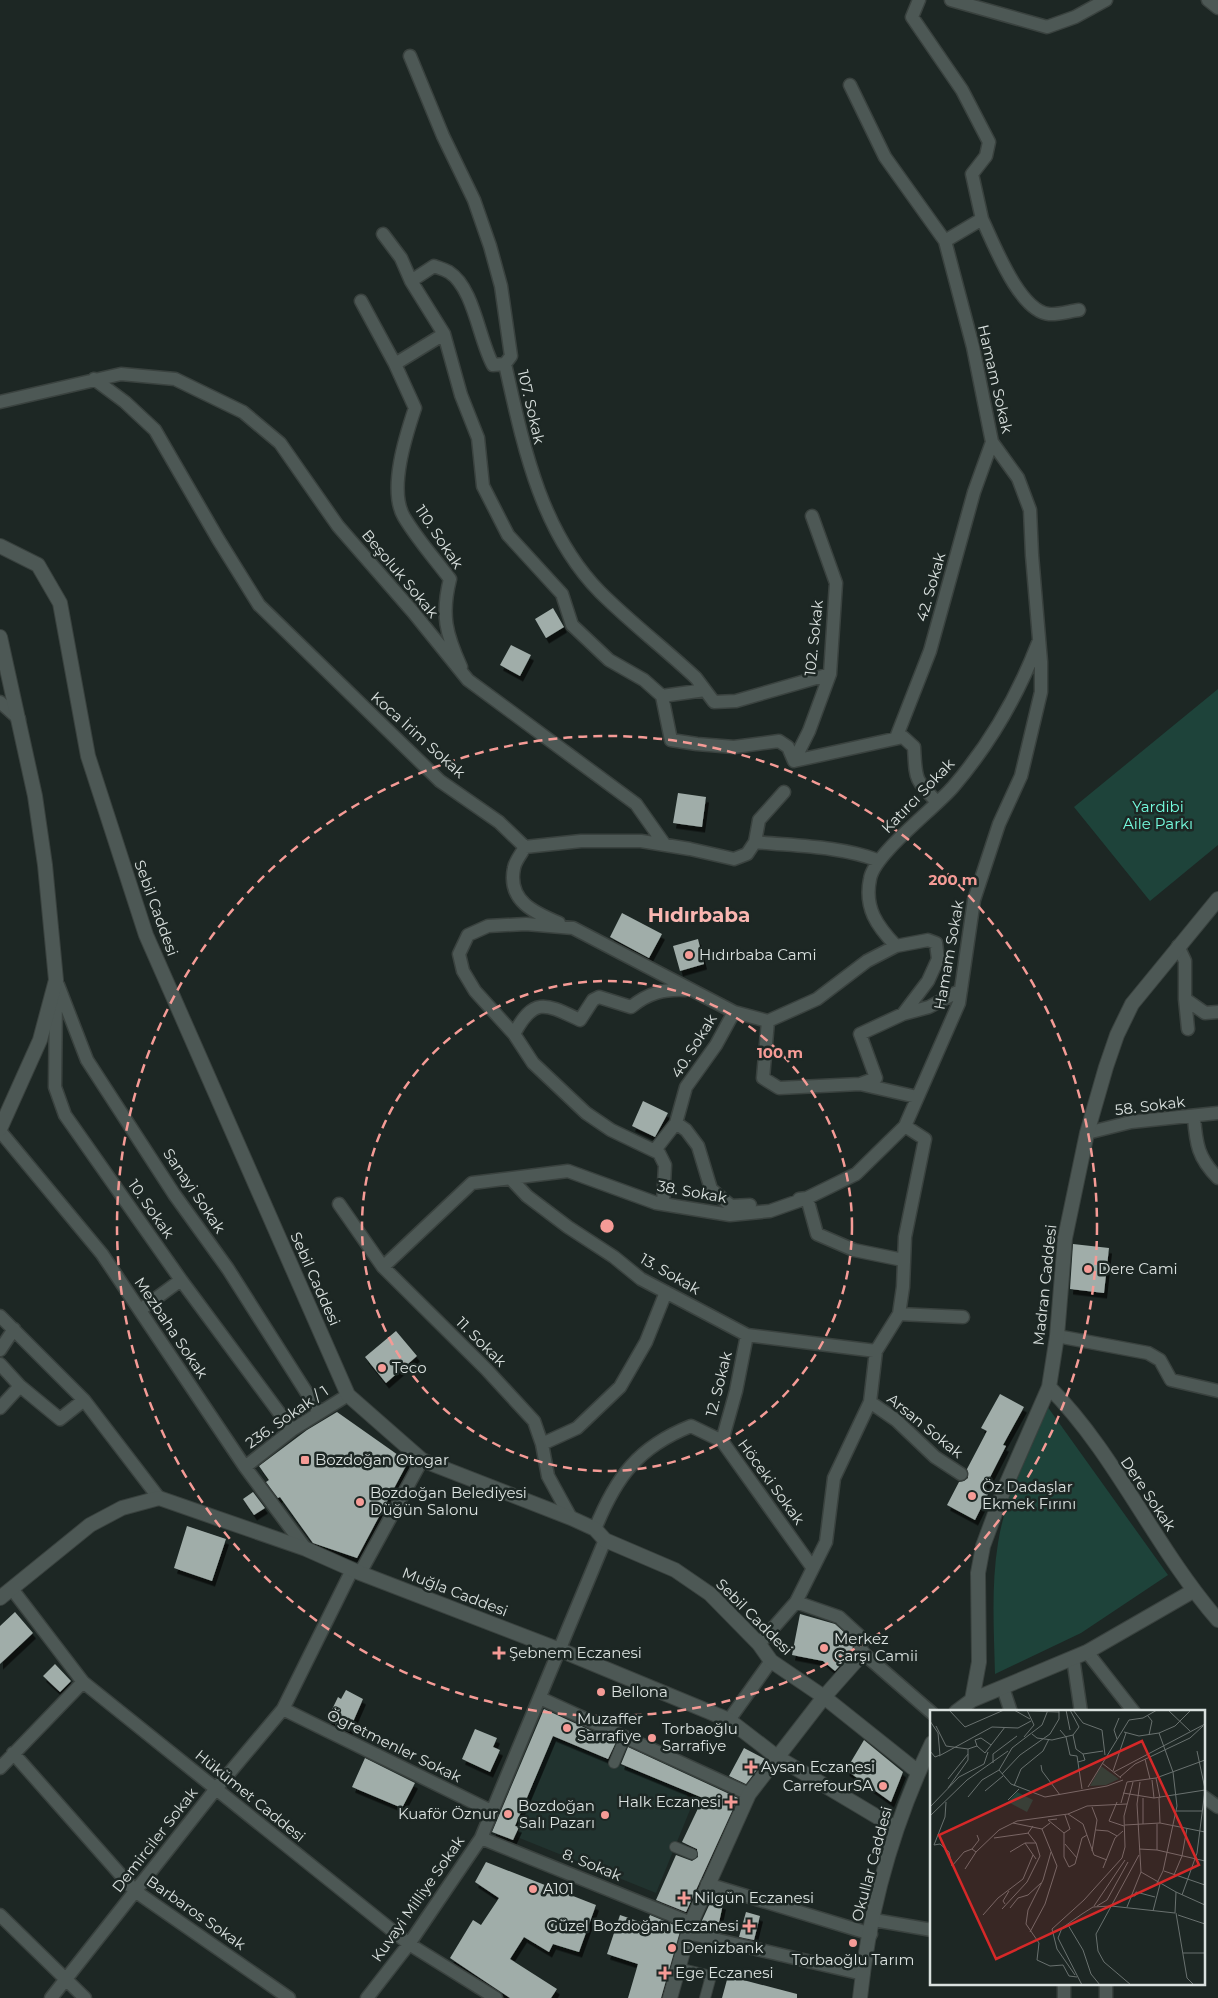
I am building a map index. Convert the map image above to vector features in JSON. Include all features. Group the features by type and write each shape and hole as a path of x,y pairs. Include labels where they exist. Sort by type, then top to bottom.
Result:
{"street":[{"path":"919,0 912,17 965,96 989,142 986,156 972,174 982,220 1006,269 1032,307 1048,314 1079,310"},
{"path":"951,0 1047,26 1075,18 1106,0"},
{"path":"1208,0 1218,8"},
{"name":"107. Sokak","path":"410,56 443,136 474,200 490,246 509,332 512,356 505,364 524,451 550,519 572,557 599,591 689,672 714,702 736,700 830,674"},
{"path":"850,85 885,157 946,240 982,220"},
{"path":"382,234 401,258 411,281 444,334 461,395 478,438 483,486 508,535 562,594 572,625 609,660 644,680 662,696 671,740 734,747 779,741 788,747 794,761 903,737 914,747 914,772 920,784 937,802"},
{"name":"Hamam Sokak","path":"905,1126 955,1017 961,990 974,900 996,834 1021,776 1041,692 1030,510 1018,478 992,442 973,347 946,240"},
{"path":"411,281 434,266 450,272 462,286 473,310 485,350 494,365 505,364"},
{"name":"110. Sokak","path":"361,301 395,364 415,408 404,441 398,493 403,516 450,579 444,617 450,641 468,680"},
{"path":"395,364 444,334"},
{"name":"Beşoluk Sokak","path":"0,402 121,374 175,379 243,412 280,443 338,526 413,612 468,680 636,804 665,845"},
{"name":"Koca İrim Sokak","path":"94,379 126,402 155,430 218,539 259,605 440,781 499,822 525,847"},
{"name":"42. Sokak","path":"896,738 930,651 974,492 992,442"},
{"name":"102. Sokak","path":"794,761 809,731 830,674 836,583 812,516"},
{"name":"Sebil Caddesi","path":"0,546 38,565 60,603 88,756 146,935 348,1395 422,1460 571,1518 595,1529 606,1540 675,1570 710,1594 759,1644 771,1661 824,1697 918,1772"},
{"path":"0,637 35,796 45,865 56,980 40,1040 0,1130"},
{"name":"Katırcı Sokak","path":"896,946 881,930 868,905 870,878 878,860 953,788 980,752 1022,684 1038,641"},
{"path":"662,696 705,690"},
{"path":"0,702 19,719"},
{"path":"784,792 759,820 755,842 748,854 734,859 641,841 581,841 525,847 514,867 514,887 521,901 531,911 573,928 734,1012 768,1021 817,999 867,961 896,946 928,940 936,943 938,959 928,981 903,1014"},
{"path":"755,842 861,854 878,860"},
{"name":"Madran Caddesi","path":"972,1700 979,1662 978,1573 983,1546 1002,1492 1049,1387 1057,1336 1065,1238 1087,1133 1117,1035 1132,1004 1218,899"},
{"path":"573,928 526,924 488,926 468,934 459,954 463,971 475,991 495,1010 533,1063 586,1113 611,1130 659,1153 665,1165 663,1204"},
{"path":"1178,946 1185,961 1185,999 1188,1029"},
{"name":"10. Sokak","path":"56,980 54,1029 55,1087 65,1114 181,1280 292,1430"},
{"name":"Sanayi Sokak","path":"56,980 87,1060 174,1194 228,1269 319,1412"},
{"path":"514,1034 523,1016 540,1006 554,1007 580,1020 593,1000 599,997 631,1007 650,994 668,989 690,990"},
{"path":"860,1084 876,1078 860,1034 903,1014 929,1007 961,990"},
{"path":"1185,999 1205,1013 1218,1012"},
{"name":"40. Sokak","path":"654,1150 676,1124 686,1087 716,1045 734,1012"},
{"path":"768,1021 763,1078 779,1088 860,1084 917,1098"},
{"name":"58. Sokak","path":"1087,1133 1131,1122 1194,1117 1218,1113"},
{"path":"1194,1117 1196,1144 1206,1166 1218,1178"},
{"path":"676,1124 686,1130 698,1146 711,1189 731,1206 763,1205 806,1198 817,1234 854,1250 903,1260"},
{"path":"759,1644 796,1602 826,1542 834,1478 870,1402 876,1352 899,1314 903,1287 905,1237 925,1139 905,1126"},
{"name":"38. Sokak","path":"512,1180 568,1171 663,1204 730,1215 770,1211 806,1198 856,1174 905,1126"},
{"name":"Mezbaha Sokak","path":"0,1130 102,1254 245,1467 306,1549"},
{"path":"383,1267 472,1183 512,1180"},
{"name":"13. Sokak","path":"512,1180 527,1196 568,1227 614,1256 641,1279 747,1334 876,1352"},
{"name":"11. Sokak","path":"339,1204 383,1267 486,1369 534,1421 542,1444 548,1476 571,1518"},
{"path":"140,1310 181,1280"},
{"path":"542,1444 577,1428 620,1388 646,1342 666,1292"},
{"path":"899,1314 962,1317"},
{"path":"0,1316 84,1400 159,1498 122,1508 90,1525 0,1598"},
{"path":"0,1350 14,1329"},
{"name":"12. Sokak","path":"722,1441 736,1391 747,1334"},
{"path":"1057,1336 1148,1353 1160,1360 1171,1380 1218,1392"},
{"path":"0,1364 20,1386 60,1419 84,1400"},
{"path":"0,1408 20,1386"},
{"name":"Dere Sokak","path":"1049,1387 1074,1413 1193,1591 1218,1620"},
{"name":"236. Sokak / 1","path":"245,1467 292,1430 348,1395"},
{"name":"Arsan Sokak","path":"870,1402 896,1420 935,1457 961,1474"},
{"name":"Höceki Sokak","path":"595,1529 615,1487 630,1466 666,1436 691,1426 722,1441 812,1567"},
{"name":"Demirciler Sokak","path":"52,1998 215,1790 283,1709 356,1571 422,1460"},
{"name":"Muğla Caddesi","path":"159,1498 306,1549 356,1571 560,1650 729,1720 777,1757 896,1828"},
{"name":"Kuvayi Milliye Sokak","path":"367,1998 409,1944 481,1838 606,1540"},
{"name":"Hükümet Caddesi","path":"12,1589 83,1682 409,1944 496,1998"},
{"path":"959,1710 972,1700 1086,1652 1193,1591"},
{"path":"796,1602 839,1617 863,1639 860,1648 863,1653 930,1711"},
{"path":"1086,1652 1132,1710"},
{"path":"670,1998 689,1928 748,1794 824,1697 863,1653"},
{"path":"1073,1658 1081,1710"},
{"path":"729,1720 771,1661"},
{"path":"0,1768 83,1682"},
{"path":"1003,1688 1011,1710"},
{"path":"540,1698 748,1794"},
{"name":"Ögretmenler Sokak","path":"283,1709 491,1811"},
{"path":"614,1763 625,1737"},
{"name":"Okullar Caddesi","path":"860,1998 872,1927 896,1828 930,1747"},
{"name":"Barbaros Sokak","path":"13,1753 135,1891 289,1998"},
{"path":"1206,1798 1218,1807"},
{"name":"8. Sokak","path":"481,1838 689,1928 863,1974"},
{"path":"675,1847 692,1854"},
{"path":"707,1884 872,1927 930,1930"},
{"path":"0,1915 86,1998"},
{"path":"678,1968 710,1976 705,1998"}],"shaded area":[{"name":"Bozdoğan Salı Pazarı","path":"553,1738 688,1793 685,1802 692,1805 656,1893 517,1837 521,1827 517,1825"}],"green space":[{"name":"Yardibi Aile Parkı","path":"1218,689 1218,845 1150,901 1074,807"},
{"path":"1047,1406 1168,1575 1081,1633 995,1674 994,1592 1001,1526 1025,1456"}],"building":[{"path":"553,608 564,627 546,638 535,619"},
{"path":"511,645 531,655 520,676 500,665"},
{"path":"678,793 706,797 702,827 673,823"},
{"path":"622,913 662,934 649,958 610,937"},
{"name":"Hıdırbaba Cami","path":"698,939 704,964 680,971 673,946"},
{"path":"643,1101 668,1113 655,1137 632,1126"},
{"name":"Dere Cami","path":"1073,1244 1109,1248 1104,1293 1070,1289"},
{"path":"396,1331 417,1356 386,1383 365,1357"},
{"path":"1000,1394 1024,1407 1003,1445 1006,1446 984,1489 989,1492 975,1520 947,1505 959,1482 968,1478 967,1469 987,1431 981,1428"},
{"path":"337,1412 408,1462 357,1558 313,1543 280,1497 278,1498 266,1482 269,1480 259,1466 307,1430"},
{"path":"253,1492 265,1508 254,1515 243,1499"},
{"path":"187,1526 226,1539 212,1581 174,1568"},
{"path":"15,1612 33,1633 0,1664 0,1626"},
{"name":"Merkez Çarşı Camii","path":"800,1614 835,1624 854,1641 853,1651 835,1671 823,1661 792,1655"},
{"path":"55,1664 71,1681 60,1692 43,1676"},
{"path":"346,1690 363,1699 349,1731 327,1720 338,1697 341,1699"},
{"path":"544,1709 616,1742 608,1759 553,1736 515,1826 519,1827 513,1840 492,1832"},
{"path":"475,1729 497,1738 493,1747 500,1750 490,1772 462,1759"},
{"name":"CarrefourSA","path":"864,1740 903,1772 891,1802 846,1770"},
{"path":"628,1747 738,1798 686,1912 656,1900 676,1855 692,1861 698,1857 697,1849 682,1842 703,1798 621,1764"},
{"path":"744,1748 765,1759 746,1784 729,1776"},
{"path":"365,1758 415,1783 402,1808 352,1787"},
{"path":"486,1862 596,1905 579,1952 553,1944 549,1952 524,1937 510,1959 557,1989 551,1998 510,1998 450,1958 473,1920 481,1925 499,1898 475,1882"},
{"path":"711,1901 723,1904 717,1932 699,1927"},
{"path":"746,1912 760,1916 754,1940 739,1937"},
{"path":"620,1915 646,1924 650,1915 681,1928 661,1998 628,1998 638,1964 607,1954"},
{"path":"728,1976 797,1994 797,1998 722,1998"}],"place":[{"name":"Hıdırbaba Cami","path":"689,955"},
{"name":"Dere Cami","path":"1088,1269"},
{"name":"Teco","path":"382,1368"},
{"name":"Bozdoğan Otogar","path":"305,1460"},
{"name":"Öz Dadaşlar Ekmek Fırını","path":"972,1496"},
{"name":"Bozdoğan Belediyesi Düğün Salonu","path":"360,1502"},
{"name":"Merkez Çarşı Camii","path":"824,1648"},
{"name":"Şebnem Eczanesi","path":"499,1653"},
{"name":"Bellona","path":"601,1692"},
{"name":"Muzaffer Sarrafiye","path":"567,1728"},
{"name":"Torbaoğlu Sarrafiye","path":"652,1738"},
{"name":"Aysan Eczanesi","path":"751,1767"},
{"name":"CarrefourSA","path":"883,1786"},
{"name":"Halk Eczanesi","path":"731,1802"},
{"name":"Kuaför Öznur","path":"508,1814"},
{"name":"Bozdoğan Salı Pazarı","path":"605,1815"},
{"name":"A101","path":"533,1889"},
{"name":"Nilgün Eczanesi","path":"684,1898"},
{"name":"Güzel Bozdoğan Eczanesi","path":"749,1926"},
{"name":"Torbaoğlu Tarım","path":"853,1943"},
{"name":"Denizbank","path":"672,1948"},
{"name":"Ege Eczanesi","path":"665,1973"}],"district":[{"name":"Hıdırbaba","path":"699,915"}]}
